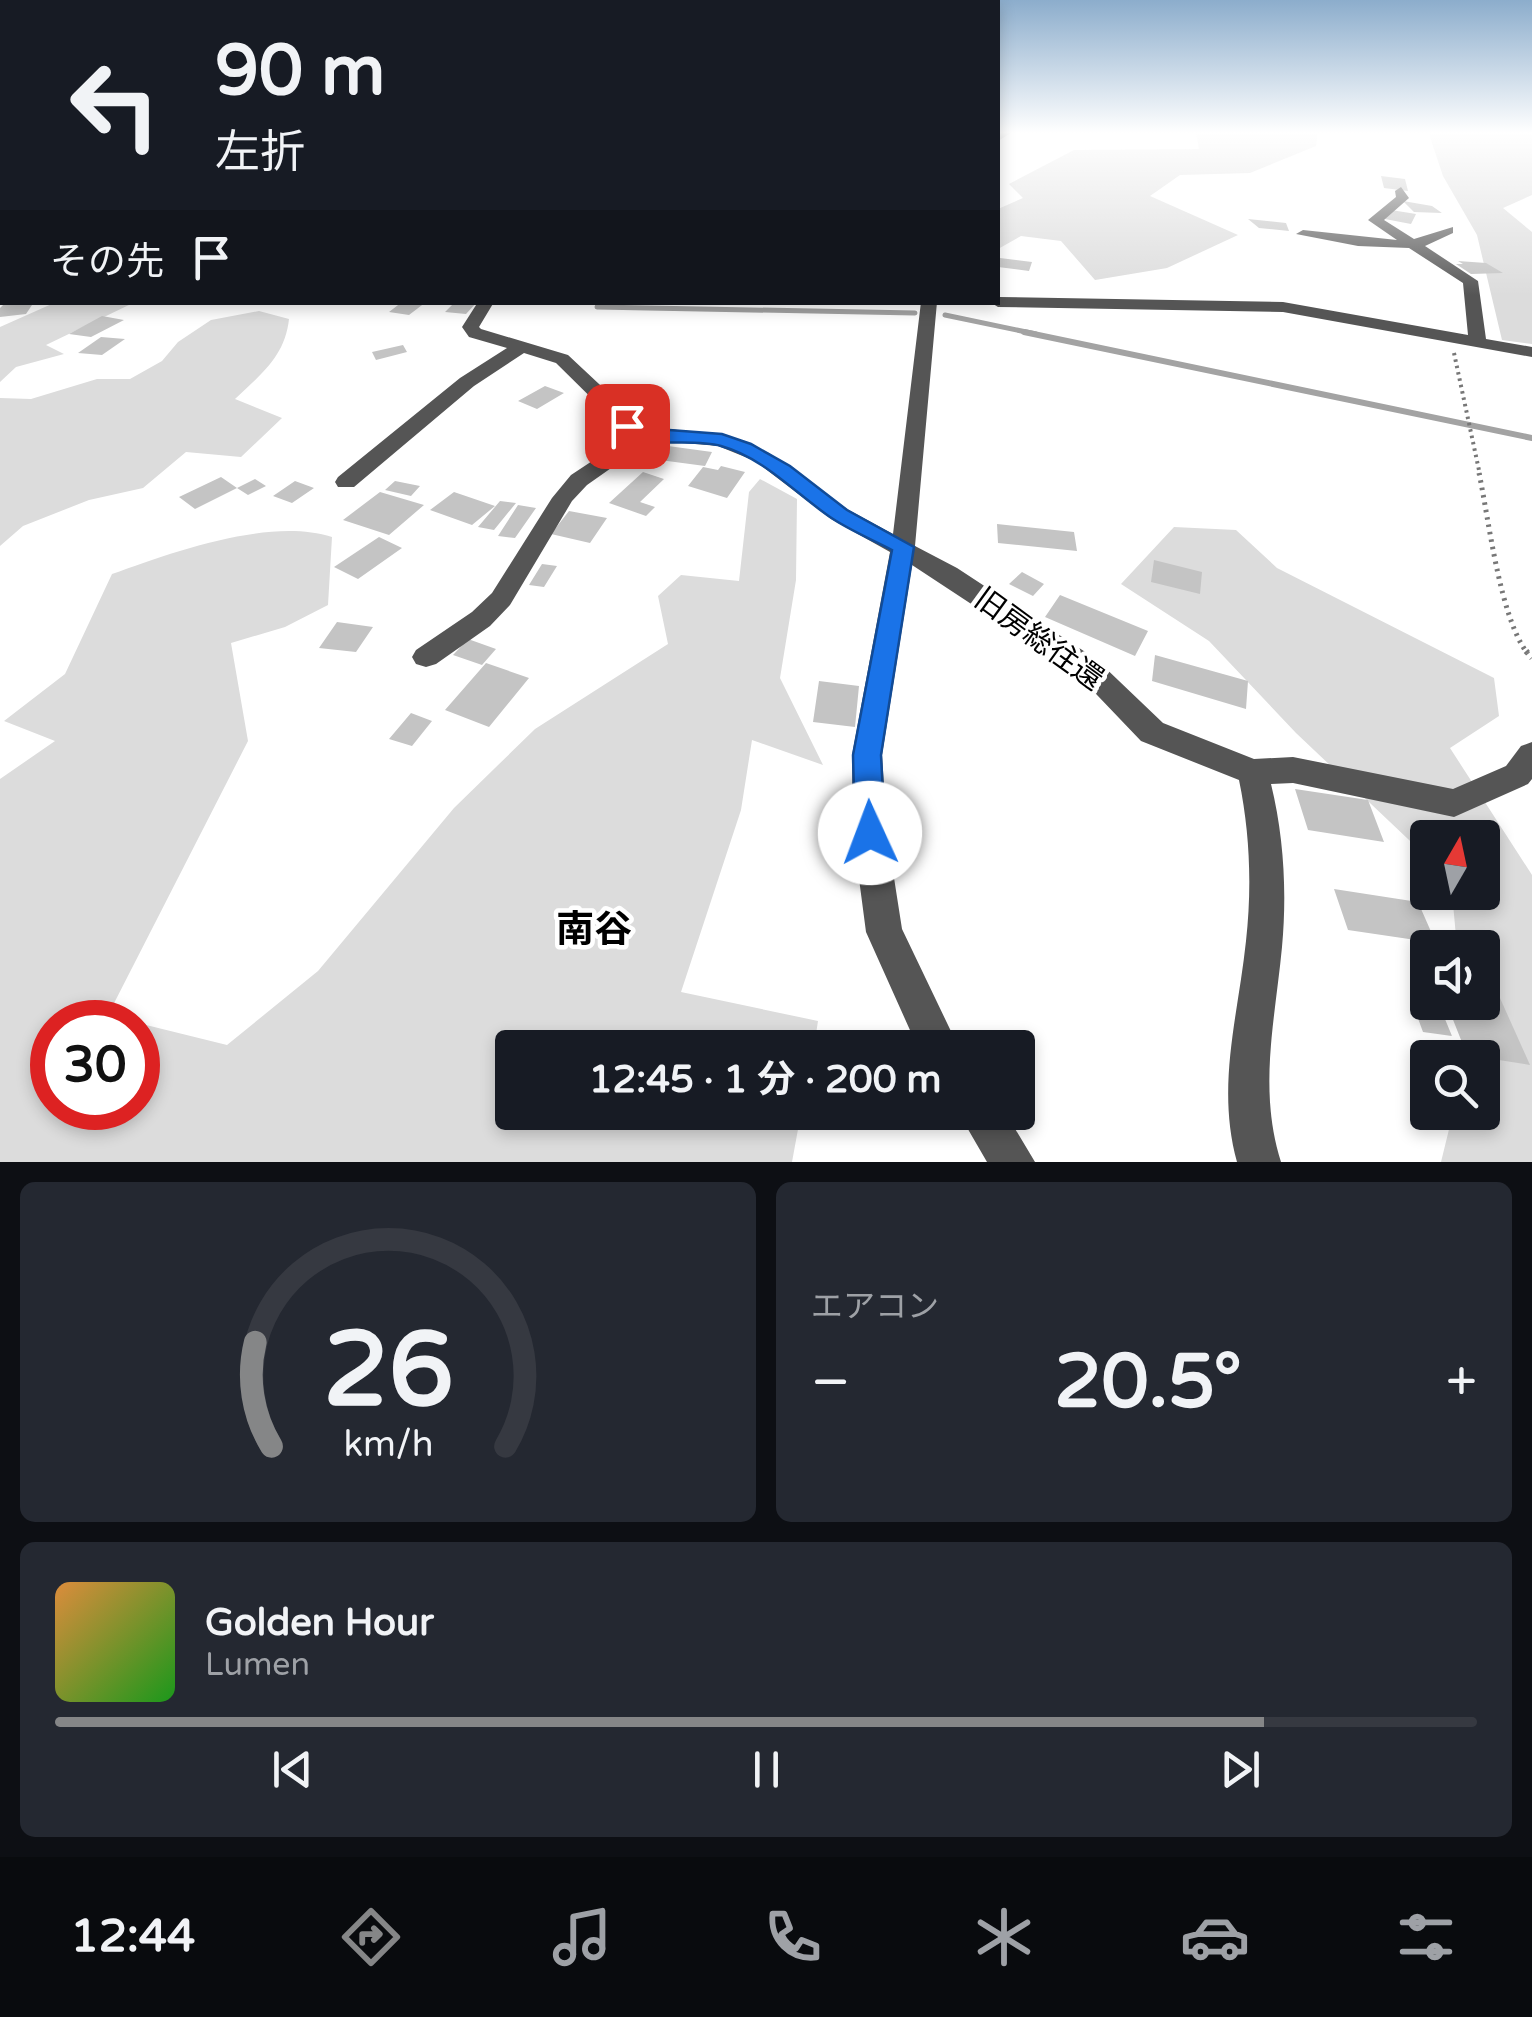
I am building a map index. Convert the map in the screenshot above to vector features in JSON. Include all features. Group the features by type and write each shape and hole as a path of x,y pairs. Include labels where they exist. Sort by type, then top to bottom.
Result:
{"street":[{"path":"1401,191 1403,198 1375,220 1470,281 1475,294 1473,325 1480,342"},
{"path":"1303,234 1418,245 1440,238 1448,230"},
{"path":"1000,302 1266,305 1532,352"},
{"path":"484,305 470,326 475,333 562,358 627,426 646,434"},
{"path":"929,305 903,547 867,755 870,833 884,932 930,1030"},
{"path":"346,482 467,382 522,346"},
{"path":"426,657 481,619 501,599 564,498 580,480 646,434"},
{"name":"旧房総往還","path":"646,434 722,440 744,448 783,470 840,514 903,547 1086,666 1152,732 1253,772"},
{"path":"1259,1162 1248,1134 1246,1058 1264,942 1267,864 1262,810 1253,772 1293,770 1454,803 1517,774 1532,755"},
{"path":"992,1130 1012,1162"}],"path":[{"path":"1451,337 1508,613 1518,642 1532,658"}],"shaded area":[{"path":"1011,186 1164,186 1150,196 1238,235 1167,268 1095,280 1061,241 1021,236 1000,248 1000,208 1023,198"},
{"path":"1449,186 1532,186 1532,195 1503,208 1532,232 1532,344 1502,340 1477,235"},
{"path":"50,305 129,305 46,345 64,354 16,367 0,382 0,327"},
{"path":"259,311 289,319 287,332 277,355 235,399 282,418 241,457 186,452 143,488 89,500 23,526 0,546 0,398 31,399 97,379 130,379 162,361 178,342 211,320"},
{"path":"760,479 797,499 796,580 780,678 823,765 752,740 741,810 681,992 818,1021 817,1030 495,1030 495,1130 798,1130 792,1162 0,1162 0,779 55,741 4,721 65,674 112,574 192,547 251,534 307,532 332,537 328,605 285,627 231,643 248,741 116,1000 30,1000 30,1130 160,1130 160,1028 227,1045 318,971 454,808 535,729 668,644 658,596 681,575 739,581 749,492"},
{"path":"1174,527 1236,530 1277,568 1494,678 1499,716 1450,748 1496,820 1410,820 1410,841 1296,733 1209,641 1121,584"},
{"path":"1500,825 1532,875 1532,1162 1441,1162 1449,1130 1500,1130 1500,1040 1472,1040 1477,1020 1500,1020 1500,930 1455,930 1454,910 1500,910"}],"building":[{"path":"1407,186 1408,191 1384,188"},
{"path":"1403,201 1432,206 1442,213 1414,212"},
{"path":"1391,210 1416,214 1411,224 1385,219"},
{"path":"1248,219 1286,223 1289,231 1259,228"},
{"path":"1000,258 1032,262 1029,271 1000,267"},
{"path":"1458,261 1486,263 1503,273 1471,274 1456,264 1463,264"},
{"path":"32,305 26,314 0,317 0,308"},
{"path":"398,305 422,305 409,315 389,312"},
{"path":"452,305 474,305 466,314 445,312"},
{"path":"102,316 124,320 91,337 69,334"},
{"path":"101,337 125,339 102,355 78,353"},
{"path":"403,345 407,352 376,360 372,352"},
{"path":"545,386 564,393 537,409 518,401"},
{"path":"668,446 712,452 705,466 660,460"},
{"path":"721,466 745,472 727,498 688,486 703,467 718,470"},
{"path":"643,472 664,479 640,502 655,507 646,516 609,503"},
{"path":"221,477 237,488 195,509 179,497"},
{"path":"255,479 266,486 248,495 237,488"},
{"path":"295,481 314,488 292,503 273,496"},
{"path":"395,481 420,486 411,496 385,490"},
{"path":"380,492 424,505 389,535 343,520"},
{"path":"454,492 495,506 472,525 430,510"},
{"path":"500,501 516,503 494,530 478,527"},
{"path":"518,505 536,508 515,538 498,536"},
{"path":"569,511 607,518 590,543 551,534"},
{"path":"997,524 1074,532 1077,551 998,543"},
{"path":"379,537 402,548 358,579 334,567"},
{"path":"1154,560 1202,572 1200,594 1151,582"},
{"path":"542,564 557,566 544,587 529,585"},
{"path":"1022,572 1044,584 1033,596 1009,584"},
{"path":"1060,595 1148,631 1135,656 1045,617"},
{"path":"337,622 373,627 356,652 319,648"},
{"path":"468,639 496,649 482,665 453,655"},
{"path":"1155,655 1248,681 1246,709 1152,681"},
{"path":"486,663 529,678 489,727 445,710"},
{"path":"819,681 859,686 855,727 813,722"},
{"path":"411,713 432,721 412,746 389,739"},
{"path":"1295,789 1368,800 1384,842 1308,830"},
{"path":"1334,889 1410,901 1410,910 1422,910 1430,930 1410,930 1410,939 1348,930"},
{"path":"1500,998 1530,1065 1500,1060 1500,1040 1461,1040 1453,1020 1500,1020"},
{"path":"1419,1020 1445,1020 1452,1036 1423,1032"}],"waterway":[{"path":"597,307 915,313"},
{"path":"945,315 1036,334"},
{"path":"1024,332 1532,438"}],"district":[{"name":"南谷","path":"594,929"}],"route":[{"path":"627,426 639,433 722,440 744,448 783,470 840,514 903,547 867,755 870,833"}]}
